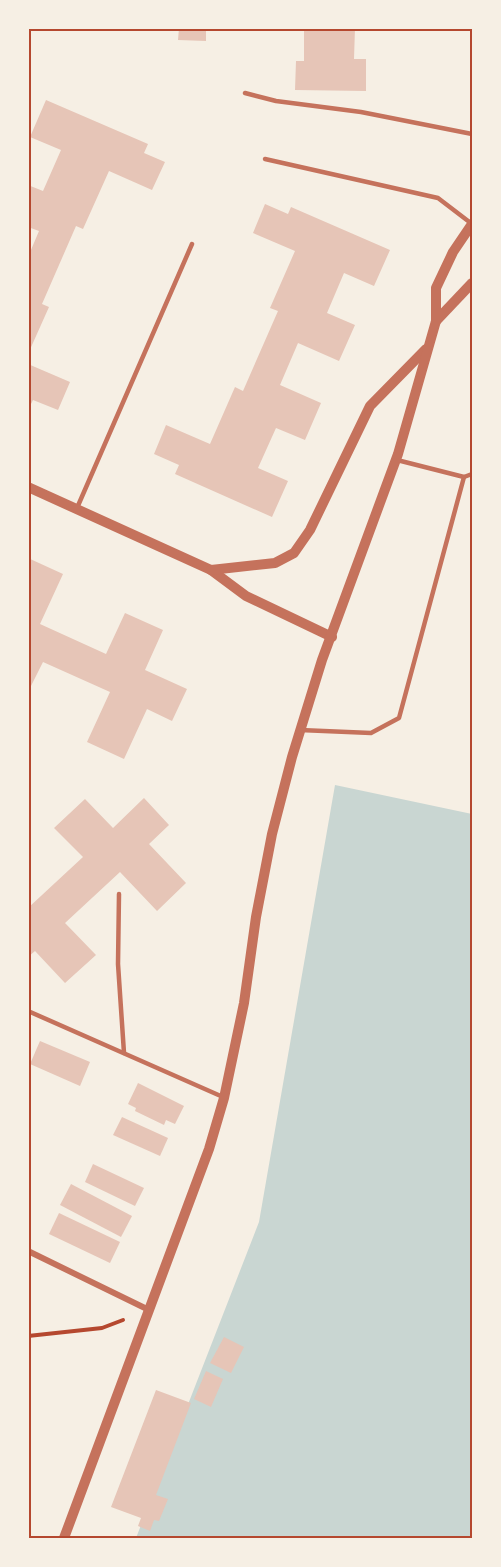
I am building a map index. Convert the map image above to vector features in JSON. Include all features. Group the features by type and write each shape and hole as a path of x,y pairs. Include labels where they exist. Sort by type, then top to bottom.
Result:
{"street":[{"path":"64,1539 209,1149 224,1098 244,1003 256,916 272,834 300,730 396,459 436,321 436,288 453,252 472,224"},
{"path":"436,321 472,283"},
{"path":"453,303 472,293"},
{"path":"211,570 275,563 294,553 310,530 370,406 429,347"},
{"path":"28,487 211,570 246,596 332,637"},
{"path":"28,1251 149,1310"}],"lane":[{"path":"245,93 276,101 361,112 472,134"},
{"path":"265,159 438,198 472,224"},
{"path":"76,509 192,244"},
{"path":"396,459 464,477 472,474"},
{"path":"300,730 371,733 399,718 464,477"},
{"path":"119,894 118,964 123,1053"},
{"path":"28,1011 224,1098"}],"path":[{"path":"28,1336 102,1328 123,1320"}],"shaded area":[{"path":"335,785 472,814 472,1538 136,1538 259,1222"}],"building":[{"path":"179,28 206,28 206,41 178,40"},
{"path":"274,28 355,28 354,59 366,59 366,91 295,90 296,61 304,61 304,31 274,31"},
{"path":"46,100 148,144 144,153 165,162 152,190 109,171 83,229 76,226 42,304 49,307 28,354 28,257 39,231 28,227 28,185 43,191 61,150 30,137"},
{"path":"265,204 288,214 291,207 390,250 374,286 344,273 327,313 355,325 339,361 298,343 280,385 321,403 305,440 276,428 258,468 288,481 272,517 175,474 179,465 154,454 166,425 210,444 235,387 243,391 278,311 270,308 295,251 253,233"},
{"path":"28,364 70,382 58,410 33,400 28,410"},
{"path":"28,558 63,574 40,624 106,654 125,613 163,630 145,670 187,689 172,721 147,709 124,759 87,742 110,692 43,662 28,692"},
{"path":"144,798 169,825 149,844 186,883 157,911 120,872 65,923 96,955 65,983 35,951 28,957 28,908 83,857 54,828 85,799 113,828"},
{"path":"40,1041 90,1062 80,1086 30,1064"},
{"path":"138,1083 184,1106 175,1124 166,1120 164,1125 135,1111 136,1108 128,1104"},
{"path":"122,1117 168,1138 160,1156 113,1135"},
{"path":"93,1164 144,1188 135,1206 85,1182"},
{"path":"71,1184 132,1216 121,1237 60,1205"},
{"path":"59,1213 120,1242 110,1263 49,1234"},
{"path":"224,1337 244,1347 231,1373 210,1363"},
{"path":"206,1371 223,1379 211,1407 194,1399"},
{"path":"156,1390 191,1403 156,1495 168,1499 159,1521 154,1520 150,1531 138,1526 141,1518 111,1507"}]}
